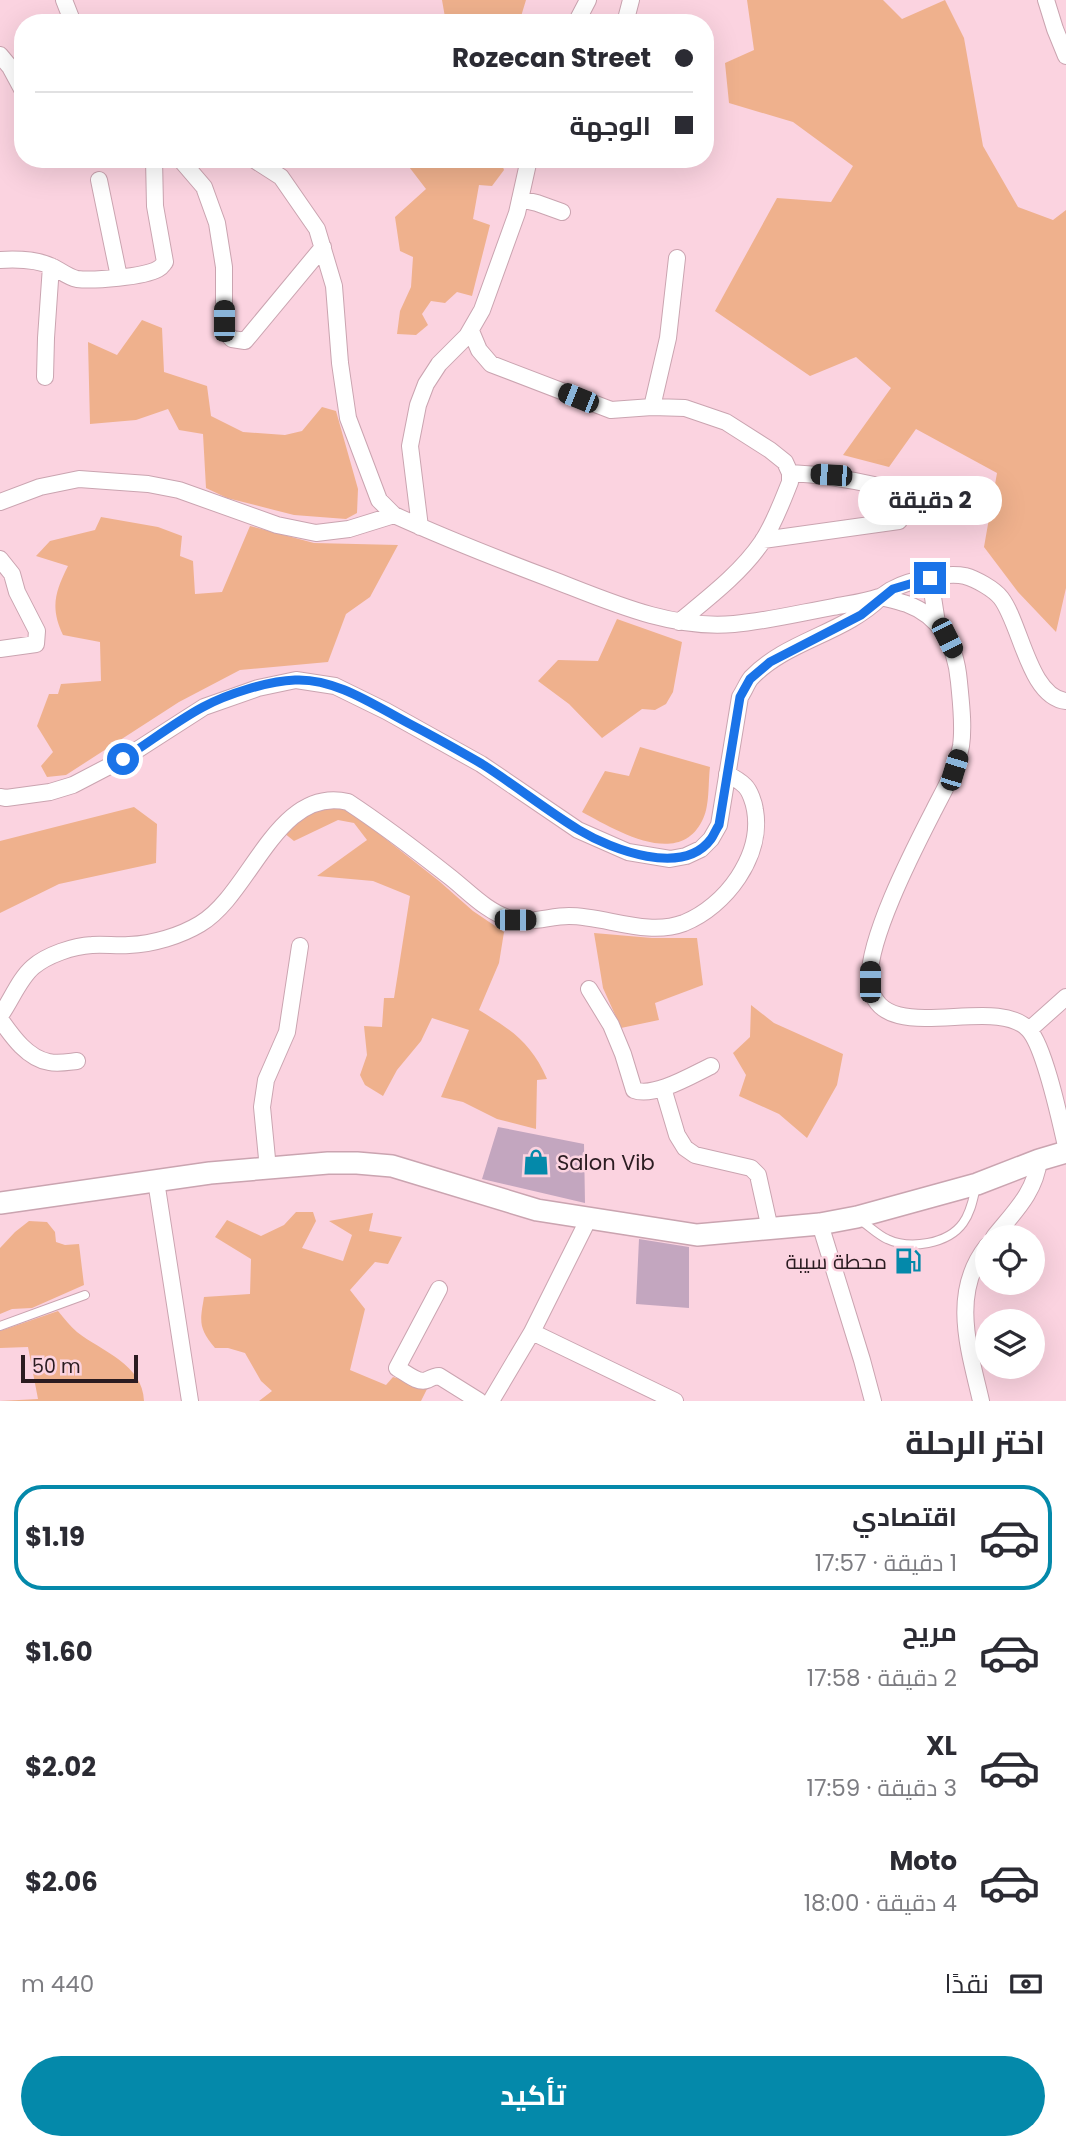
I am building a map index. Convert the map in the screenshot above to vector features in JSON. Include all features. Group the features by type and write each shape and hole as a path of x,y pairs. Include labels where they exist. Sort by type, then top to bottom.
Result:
{"street":[{"path":"1046,0 1066,56"},
{"path":"0,55 14,74"},
{"path":"0,260 51,266 79,279 119,277 160,268 165,262 155,206 154,168"},
{"path":"188,168 204,187 217,223 225,267 224,321 226,333 232,339 245,341 323,247"},
{"path":"276,168 317,229 334,286 340,363 348,418 379,500 394,515 582,591 679,622 734,624 881,597 906,604 937,623 956,655 961,746 954,770 922,832 880,931 870,964 873,998 884,1010 906,1017 999,1017 1016,1022 1029,1030 1042,1055 1066,1146"},
{"path":"420,527 410,446 413,423 426,384 439,364 471,331 482,310 520,200 527,168"},
{"path":"99,180 119,277"},
{"path":"520,200 562,212"},
{"path":"652,407 668,338 677,258"},
{"path":"45,377 51,266"},
{"path":"471,331 491,364 611,410 685,408 726,422 785,462 790,473 790,482 763,540 714,593 679,622"},
{"path":"790,473 831,475 968,510"},
{"path":"0,502 40,487 79,480 148,484 179,490 277,525 316,533 349,529 394,515"},
{"path":"763,540 899,521"},
{"path":"0,559 12,574 16,592 37,631 36,644 0,649"},
{"path":"0,797 50,792 73,785 123,759 204,706 258,688 296,680 335,686 386,711 481,764 601,842 628,852 670,859 686,856 701,849 719,825 740,697 750,679 770,662 861,615 893,589 946,575 965,576 983,584 1000,597 1016,626 1038,680 1049,694 1066,701"},
{"path":"930,578 937,623"},
{"path":"77,1061 51,1063 38,1058 25,1050 10,1034 0,1017 22,979 32,968 48,958 90,945 129,946 150,943 200,925 231,896 286,822 303,808 321,800 348,802 480,902 503,916 515,920 587,917 649,928 683,923 700,914 717,901 745,867 755,841 757,820 746,787 727,774"},
{"path":"268,1169 262,1107 266,1080 287,1032 300,946"},
{"path":"589,989 611,1025 624,1054 634,1090 640,1092 663,1088 711,1066"},
{"path":"1029,1030 1066,998"},
{"path":"663,1088 677,1135 685,1148 695,1155 751,1168 758,1175 770,1229"},
{"path":"0,1203 210,1173 357,1163 392,1166 537,1210 587,1220 697,1235 820,1224 857,1217 977,1184 1066,1152"},
{"path":"1004,1225 1030,1193 1040,1160"},
{"path":"156,1181 190,1401"},
{"path":"491,1401 532,1332 587,1220"},
{"path":"820,1224 873,1401"},
{"path":"975,1268 965,1299 965,1327 981,1401"},
{"path":"439,1289 397,1368 421,1381 434,1375 439,1376 479,1401"},
{"path":"532,1332 675,1401"}],"lane":[{"path":"857,1217 886,1239 910,1245 927,1243 944,1237 962,1225 970,1213 977,1184"},
{"path":"0,1326 85,1295"}],"shaded area":[{"path":"442,0 526,0 522,14 444,14"},
{"path":"747,0 883,0 902,19 945,0 964,38 983,146 1018,207 1053,220 1066,210 1066,588 1056,632 1018,592 984,547 997,473 916,429 889,467 843,455 891,388 856,357 810,376 715,311 777,198 831,202 853,166 793,122 729,103 725,63 754,50"},
{"path":"410,168 504,170 492,186 479,185 473,219 490,225 472,296 457,292 445,303 431,301 422,314 428,325 416,335 397,334 400,311 411,287 413,257 400,251 395,217 426,189"},
{"path":"142,320 162,328 164,372 207,386 211,416 243,432 285,435 302,431 322,407 336,411 358,489 357,513 346,519 294,515 227,498 206,488 203,434 179,430 168,409 136,420 90,424 88,342 117,355"},
{"path":"101,517 158,527 182,536 180,556 193,561 195,594 222,592 250,526 314,543 398,545 370,597 346,614 328,662 240,670 179,702 66,775 47,777 41,766 53,752 37,726 49,694 58,694 61,684 101,681 100,642 63,635 55,608 60,584 68,566 36,556 50,541 95,530"},
{"path":"617,619 682,642 673,692 666,704 655,710 642,709 602,738 569,704 538,681 558,660 598,661"},
{"path":"640,747 710,767 705,815 691,835 678,842 662,844 645,841 582,812 605,771 629,776"},
{"path":"328,806 343,808 373,829 473,911 504,932 499,963 479,1010 519,1038 541,1066 547,1079 537,1080 536,1129 497,1119 463,1102 441,1097 469,1030 432,1018 421,1041 397,1070 383,1096 365,1085 360,1075 367,1055 364,1026 382,1027 384,998 394,998 410,896 373,881 317,876 367,840 354,823 338,820 294,841 284,833 305,815"},
{"path":"134,807 157,824 156,863 59,884 0,913 0,841"},
{"path":"594,933 652,938 697,938 703,985 655,1003 659,1020 621,1028 603,988"},
{"path":"751,1005 774,1023 843,1054 837,1085 807,1138 779,1114 739,1096 746,1075 733,1053 750,1037"},
{"path":"296,1212 313,1212 316,1221 302,1248 343,1261 352,1235 329,1221 373,1213 369,1231 402,1237 388,1264 375,1262 350,1290 365,1309 350,1370 386,1385 393,1377 403,1380 406,1377 427,1389 421,1401 259,1401 272,1391 261,1381 245,1353 228,1348 215,1348 209,1341 202,1324 204,1297 250,1294 251,1259 215,1237 227,1220 261,1236 284,1225"},
{"path":"29,1221 47,1222 55,1232 56,1242 65,1245 79,1244 84,1285 32,1308 12,1309 0,1314 0,1248"},
{"path":"58,1311 77,1332 129,1368 142,1388 144,1401 0,1401 38,1399 28,1347 0,1348 0,1331"}],"building":[{"name":"Salon Vib","path":"498,1127 584,1144 585,1203 482,1179"},
{"path":"639,1239 689,1247 689,1308 636,1304"}],"place":[{"name":"Salon Vib","path":"536,1162"},
{"name":"محطة سيبة","path":"908,1261"}],"route":[{"path":"123,759 204,706 277,682 318,682 335,686 441,741 495,772 579,830 601,842 628,852 651,856 670,859 686,856 701,849 719,825 740,697 750,679 770,662 794,648 861,615 893,589 930,578"}]}
